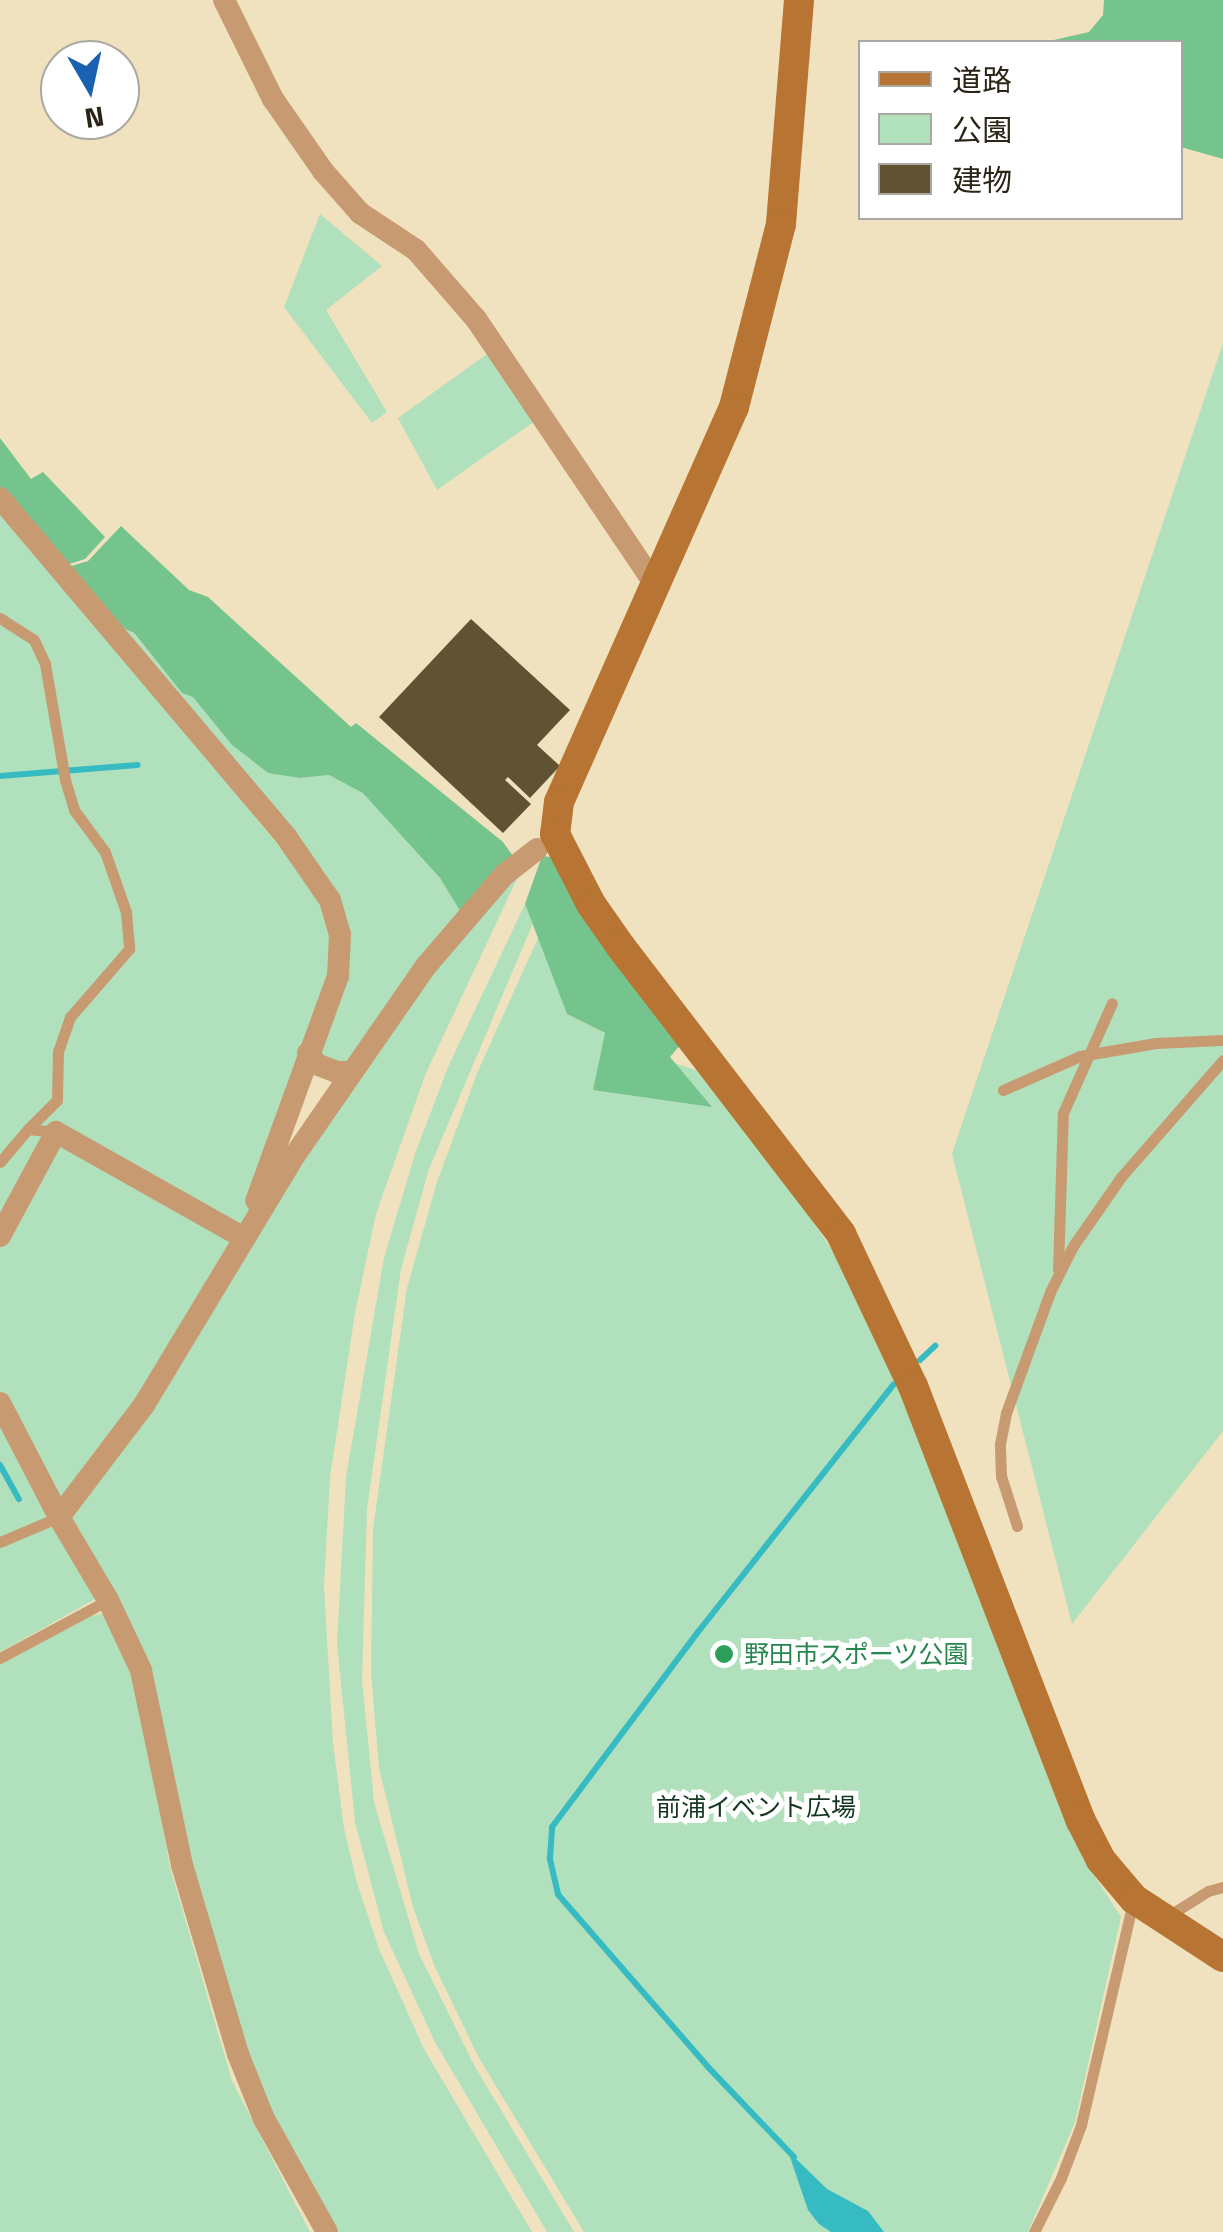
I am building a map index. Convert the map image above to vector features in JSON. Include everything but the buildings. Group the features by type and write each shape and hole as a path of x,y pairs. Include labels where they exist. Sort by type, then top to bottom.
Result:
{"street":[{"path":"224,0 273,99 323,172 360,213 416,250 476,319 657,587"},
{"path":"516,890 546,841 559,802 734,406 781,224 800,0"},
{"path":"0,498 322,883 336,918 340,954 332,998 308,1053 244,1238"},
{"path":"60,1517 144,1405 244,1238 352,1072 454,930 504,875 546,841"},
{"path":"546,841 841,1234 914,1386 1081,1821 1101,1860 1134,1899 1223,1957"},
{"path":"308,1053 316,1064 337,1072 352,1072"},
{"path":"0,1236 56,1132 244,1238"},
{"path":"0,1402 108,1600 141,1670 182,1865 238,2054 264,2119 327,2232"}],"lane":[{"path":"0,618 34,640 45,664 63,774 74,810 105,852 126,912 129,949 70,1017 58,1051 57,1100 0,1162"},
{"path":"1057,1278 1060,1130 1085,1056 1112,1003"},
{"path":"1002,1090 1085,1056 1156,1043 1223,1040"},
{"path":"1016,1526 1003,1488 1000,1444 1006,1413 1057,1278 1121,1178 1223,1060"},
{"path":"28,1129 56,1132"},
{"path":"0,1542 60,1517"},
{"path":"0,1658 108,1600"},
{"path":"1164,1919 1208,1891 1223,1887"},
{"path":"1034,2232 1061,2178 1081,2125 1134,1899"}],"green space":[{"path":"1104,0 1223,0 1223,159 1183,148 1183,40 1054,40 1089,32 1103,15"},
{"path":"320,214 382,266 326,310 387,412 372,423 284,307"},
{"path":"1223,343 1223,1431 1072,1624 952,1154"},
{"path":"487,354 535,421 437,490 398,418"},
{"path":"0,438 31,479 43,472 105,537 85,559 66,565 0,488"},
{"path":"0,507 325,902 335,961 246,1224 237,1227 55,1124 0,1228"},
{"path":"121,526 189,590 208,597 351,727 356,723 503,842 515,859 462,914 440,878 363,793 329,775 300,778 268,773 231,744 193,697 182,693 134,633 125,629 68,567 88,561"},
{"path":"124,629 133,633 182,693 193,696 230,743 268,772 300,778 329,775 363,792 440,878 462,914 349,1064 316,1054 346,935"},
{"path":"542,856 551,857 681,1044 670,1057 712,1107 593,1090 605,1033 567,1014 525,904"},
{"path":"524,864 426,1073 376,1214 355,1313 330,1477 324,1586 333,1743 344,1828 357,1883 379,1949 424,2049 532,2232 331,2232 258,2095 187,1861 158,1709 69,1514 389,1027"},
{"path":"525,904 533,923 429,1169 401,1269 367,1509 362,1681 374,1802 419,1954 475,2067 574,2232 547,2232 435,2042 384,1932 355,1822 337,1644 346,1477 384,1258 415,1154 448,1067"},
{"name":"野田市スポーツ公園","path":"539,936 567,1014 639,1051 704,1073 739,1113 837,1257 893,1374 1083,1858 1121,1917 1075,2122 1028,2232 584,2232 479,2058 434,1965 413,1907 379,1768 371,1672 373,1529 407,1288 437,1182 478,1071"},
{"path":"57,1142 238,1241 161,1367 58,1502 0,1391 0,1248"},
{"path":"0,1415 99,1597 0,1652"},
{"path":"106,1613 137,1681 170,1867 232,2081 310,2232 0,2232 0,1665 90,1616"}],"water":[{"path":"788,2151 827,2189 868,2211 884,2232 831,2232 819,2224 808,2210"}],"waterway":[{"path":"0,776 138,765"},
{"path":"920,1360 935,1346"},
{"path":"794,2157 709,2068 558,1894 550,1858 552,1827 698,1632 893,1385"},
{"path":"0,1465 19,1499"}],"place":[{"name":"野田市スポーツ公園","path":"724,1654"}],"park label":[{"name":"前浦イベント広場","path":"756,1807"}]}
